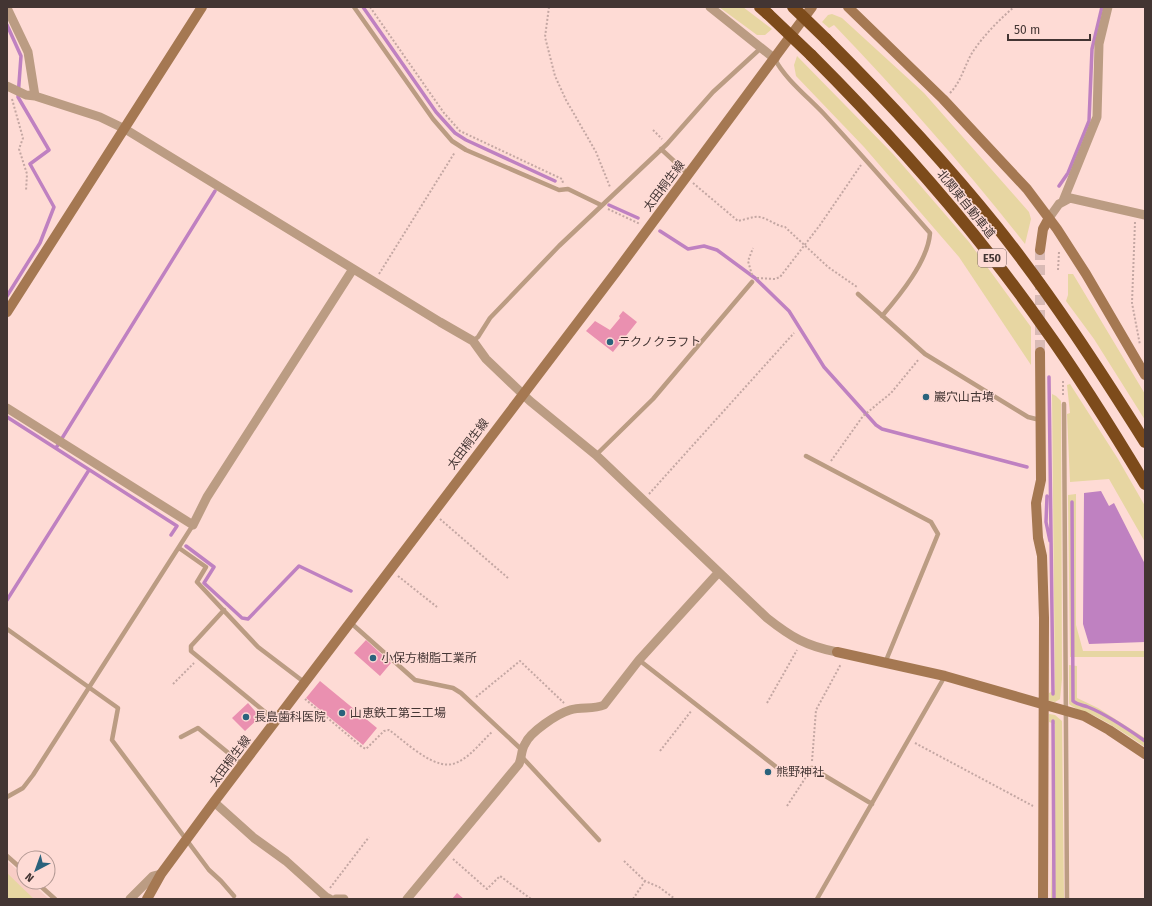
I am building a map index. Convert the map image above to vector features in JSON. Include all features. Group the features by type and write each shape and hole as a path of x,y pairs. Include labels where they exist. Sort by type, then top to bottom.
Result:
{"highway":[{"name":"北関東自動車道","path":"793,7 908,123 998,228 1062,315 1145,442"},
{"name":"北関東自動車道","path":"764,11 866,109 924,174 980,242 1045,328 1096,403 1145,484"}],"street":[{"path":"7,312 202,7"},
{"path":"710,7 774,60"},
{"name":"太田桐生線","path":"147,899 161,874 214,802 306,683 523,393 690,178 812,7"},
{"path":"848,7 943,99 1027,189 1049,218 1101,299 1145,375"},
{"path":"1040,250 1043,229 1049,218 1062,201 1098,117 1099,44 1108,7"},
{"path":"7,8 28,52 30,96"},
{"path":"11,89 100,117 125,129 353,270 375,281 473,341 486,359 566,432 596,455 718,573 767,618 792,637 812,646 945,676 1066,710 1096,722 1145,754"},
{"path":"1062,201 1074,198 1140,214"},
{"path":"7,408 193,525 207,497 353,270"},
{"path":"1040,352 1042,421 1041,480 1036,503 1038,538 1042,556 1043,899"},
{"path":"407,899 518,764 528,739 547,723 570,710 599,707 604,705 639,660 718,573"},
{"path":"214,802 254,838 286,861 327,897"},
{"path":"130,899 150,879 161,874"},
{"path":"336,899 344,899"}],"lane":[{"path":"354,7 433,119 446,135 459,146 558,190 568,189 601,205"},
{"path":"473,341 478,337 490,318 564,241 667,144 713,92 761,48"},
{"path":"774,60 780,69 866,160 930,233 928,246 918,267 894,302 882,316"},
{"path":"661,149 690,178"},
{"path":"596,455 653,399 752,282"},
{"path":"858,294 924,353 1028,417 1042,421"},
{"path":"1064,404 1067,899"},
{"path":"806,456 931,522 938,534 885,663"},
{"path":"7,797 23,788 33,776 193,525"},
{"path":"179,548 206,567 197,582 258,647 298,679 306,683"},
{"path":"224,610 191,646 191,650 276,721"},
{"path":"351,623 410,677 420,682 453,688 470,701 498,726 599,840"},
{"path":"7,629 118,708 112,740 209,870 222,881 234,896"},
{"path":"639,660 784,773 794,775 805,769 812,768 872,804"},
{"path":"817,899 945,676"},
{"path":"181,737 198,728 243,765"},
{"path":"7,856 16,864"},
{"path":"44,890 54,899"}],"path":[{"path":"370,7 444,112 460,131 562,179 564,190"},
{"path":"550,7 545,37 555,76 566,100 596,152 614,195"},
{"path":"943,99 955,87 974,50 1003,16 1014,7"},
{"path":"11,89 15,111 23,138 19,149 27,174 26,191"},
{"path":"653,130 667,144"},
{"path":"375,281 459,146"},
{"path":"754,248 748,261 753,280 759,278 775,279 780,277 866,160"},
{"path":"690,178 738,221 761,217 778,226 785,227 828,267 854,284 857,288 858,294"},
{"path":"601,205 641,225"},
{"path":"1140,214 1132,303 1141,347"},
{"path":"1058,270 1059,251"},
{"path":"642,498 652,490 794,333"},
{"path":"826,466 863,416 891,393 924,353"},
{"path":"1062,381 1064,404"},
{"path":"433,513 471,544 508,578"},
{"path":"391,570 437,607"},
{"path":"768,703 802,641"},
{"path":"787,806 812,768 816,710 842,653"},
{"path":"173,684 200,656"},
{"path":"470,701 520,661 570,710"},
{"path":"298,693 362,748 366,749 384,731 389,730 431,761 442,765 458,762 498,726"},
{"path":"660,751 696,705"},
{"path":"909,740 1043,811"},
{"path":"327,897 369,837"},
{"path":"446,853 487,889 500,876 531,899"},
{"path":"624,861 645,881 659,887 675,899"},
{"path":"633,899 645,881"}],"shaded area":[{"path":"719,7 743,7 772,29 765,35 757,35"},
{"path":"832,14 842,18 924,93 1029,212 1031,219 1025,244 956,159 884,78 834,25 829,28 822,22 828,15"},
{"path":"797,56 893,154 969,242 1031,327 1031,365 959,257 864,147 796,76 794,65"},
{"path":"1068,274 1073,274 1145,394 1145,420 1094,339 1066,301 1068,295"},
{"path":"1070,384 1118,459 1145,506 1145,542 1109,479 1070,482 1067,414 1070,413 1067,385"},
{"path":"1052,394 1061,401 1062,679 1060,699 1055,702 1049,701 1049,693 1055,690"},
{"path":"1101,491 1109,506 1114,503 1145,564 1145,642 1089,644 1083,624 1084,493"},
{"path":"1076,494 1076,625 1083,651 1145,651 1145,657 1070,657 1068,495"},
{"path":"1069,665 1077,666 1077,698 1098,708 1145,738 1145,747 1101,719 1069,704"},
{"path":"1049,714 1055,715 1062,721 1064,899 1051,899 1055,724 1049,722"},
{"path":"7,861 16,869 16,890 39,890 49,899 7,899"},
{"path":"7,873 16,882 16,890 25,890 34,899 7,899"}],"building":[{"name":"テクノクラフト","path":"623,311 637,322 613,352 586,331 595,321 610,330 620,318 619,316"},
{"name":"小保方樹脂工業所","path":"366,640 391,663 380,676 354,653"},
{"name":"山恵鉄工第三工場","path":"320,681 377,728 363,745 306,698"},
{"name":"長島歯科医院","path":"248,703 260,717 245,731 232,718"},
{"path":"457,893 464,899 452,899"}],"waterway":[{"path":"363,7 436,112 455,133 466,140 555,181"},
{"path":"1059,186 1068,173 1089,121 1092,49 1102,7"},
{"path":"7,25 21,56 18,97 49,150 30,164 54,207 40,243 7,296"},
{"path":"56,448 215,191"},
{"path":"609,205 638,218"},
{"path":"660,231 688,249 704,246 717,250 755,278 789,311 824,367 876,425 882,429 1027,467"},
{"path":"1049,377 1053,694"},
{"path":"7,417 177,526 171,535"},
{"path":"7,600 89,470"},
{"path":"1047,496 1046,522 1050,541"},
{"path":"1072,502 1073,701 1103,714 1145,741"},
{"path":"186,546 214,567 204,583 242,618 248,619 299,566 351,591"},
{"path":"1053,721 1054,899"}],"tunnel":[{"path":"1040,250 1040,352"}],"place":[{"name":"テクノクラフト","path":"610,342"},
{"name":"巖穴山古墳","path":"926,397"},
{"name":"小保方樹脂工業所","path":"373,658"},
{"name":"山恵鉄工第三工場","path":"342,713"},
{"name":"長島歯科医院","path":"246,717"},
{"name":"熊野神社","path":"768,772"}]}
